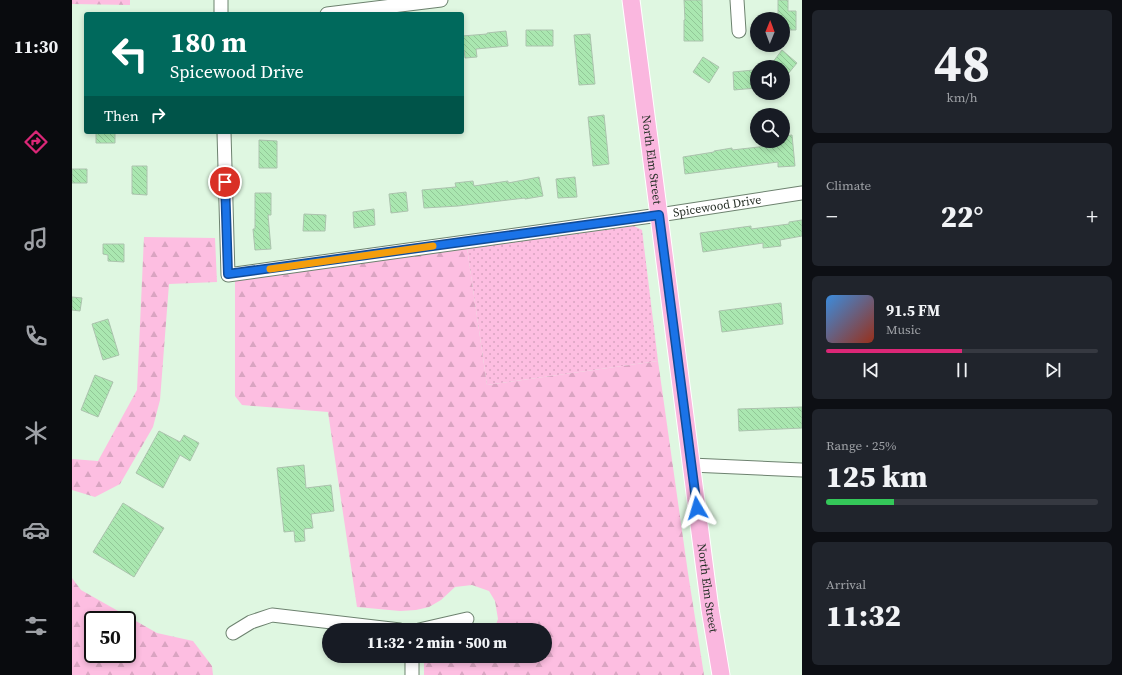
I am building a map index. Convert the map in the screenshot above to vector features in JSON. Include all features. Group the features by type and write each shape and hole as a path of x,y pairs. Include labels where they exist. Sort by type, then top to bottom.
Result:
{"main road":[{"name":"North Elm Street","path":"631,0 710,611 721,675"}],"street":[{"path":"220,0 221,12"},
{"path":"343,12 441,0"},
{"path":"737,0 739,31"},
{"name":"Spicewood Drive","path":"224,134 228,274 659,215 802,193"},
{"path":"691,465 802,470"},
{"path":"233,632 251,622 272,615 340,623"},
{"path":"450,623 467,619"},
{"path":"412,663 412,675"}],"green space":[{"path":"72,0 130,0 130,5 72,4"},
{"path":"634,226 642,230 658,361 487,385 467,248"},
{"path":"144,237 215,238 217,282 169,284 160,400 153,427 120,484 95,497 72,490 72,459 98,461 137,390"},
{"path":"467,248 487,385 658,361 704,675 424,675 424,663 552,663 552,623 497,623 498,619 495,601 489,591 472,585 455,587 441,600 429,607 416,610 400,611 357,607 328,412 242,405 235,396 235,280"},
{"path":"72,578 81,590 118,611 84,611 84,663 136,663 136,621 157,633 193,641 212,666 213,675 72,675"}],"building":[{"path":"684,0 702,0 703,41 684,41"},
{"path":"778,0 788,0 788,11 796,11 796,30 790,30 790,12 778,12"},
{"path":"526,30 553,30 553,46 526,46"},
{"path":"506,31 508,46 476,49 477,57 465,58 464,36"},
{"path":"590,34 595,84 579,85 574,35"},
{"path":"780,52 784,52 797,63 790,72 790,60 774,60"},
{"path":"703,57 719,67 709,83 693,72"},
{"path":"750,70 750,89 734,90 733,72"},
{"path":"604,115 609,164 593,166 588,117"},
{"path":"96,134 115,134 115,143 96,143"},
{"path":"790,135 792,135 795,166 778,167 778,162 685,174 683,157 732,148 732,150 750,148 790,148"},
{"path":"259,140 277,141 277,168 259,168"},
{"path":"132,166 147,166 147,195 132,194"},
{"path":"72,169 87,169 87,183 72,183"},
{"path":"539,177 543,196 458,206 424,208 422,190 456,187 455,183 473,181 474,186 508,181 508,183"},
{"path":"575,177 577,197 558,198 556,179"},
{"path":"406,192 408,211 391,213 389,194"},
{"path":"255,193 271,193 271,215 268,215 271,249 255,250 253,229 255,229"},
{"path":"374,209 375,225 354,228 353,212"},
{"path":"304,214 326,215 325,231 303,231"},
{"path":"802,220 802,236 780,240 781,246 763,248 763,243 703,252 700,233 751,226 751,229 789,224 789,222"},
{"path":"103,244 124,244 124,262 108,261 108,255 103,254"},
{"path":"72,297 82,298 80,311 72,310"},
{"path":"781,303 783,324 722,332 719,311"},
{"path":"108,319 119,355 103,360 92,324"},
{"path":"95,375 113,382 98,417 81,410"},
{"path":"802,407 802,428 739,431 738,409"},
{"path":"159,431 180,442 184,435 199,443 190,461 180,455 163,488 136,473"},
{"path":"304,465 306,488 331,485 334,511 311,514 313,528 304,529 305,541 295,542 294,531 284,532 277,468"},
{"path":"123,503 164,528 134,577 93,552"}],"slow traffic":[{"path":"270,269 433,246"}],"route":[{"path":"225,182 228,274 659,215 697,508"}]}
